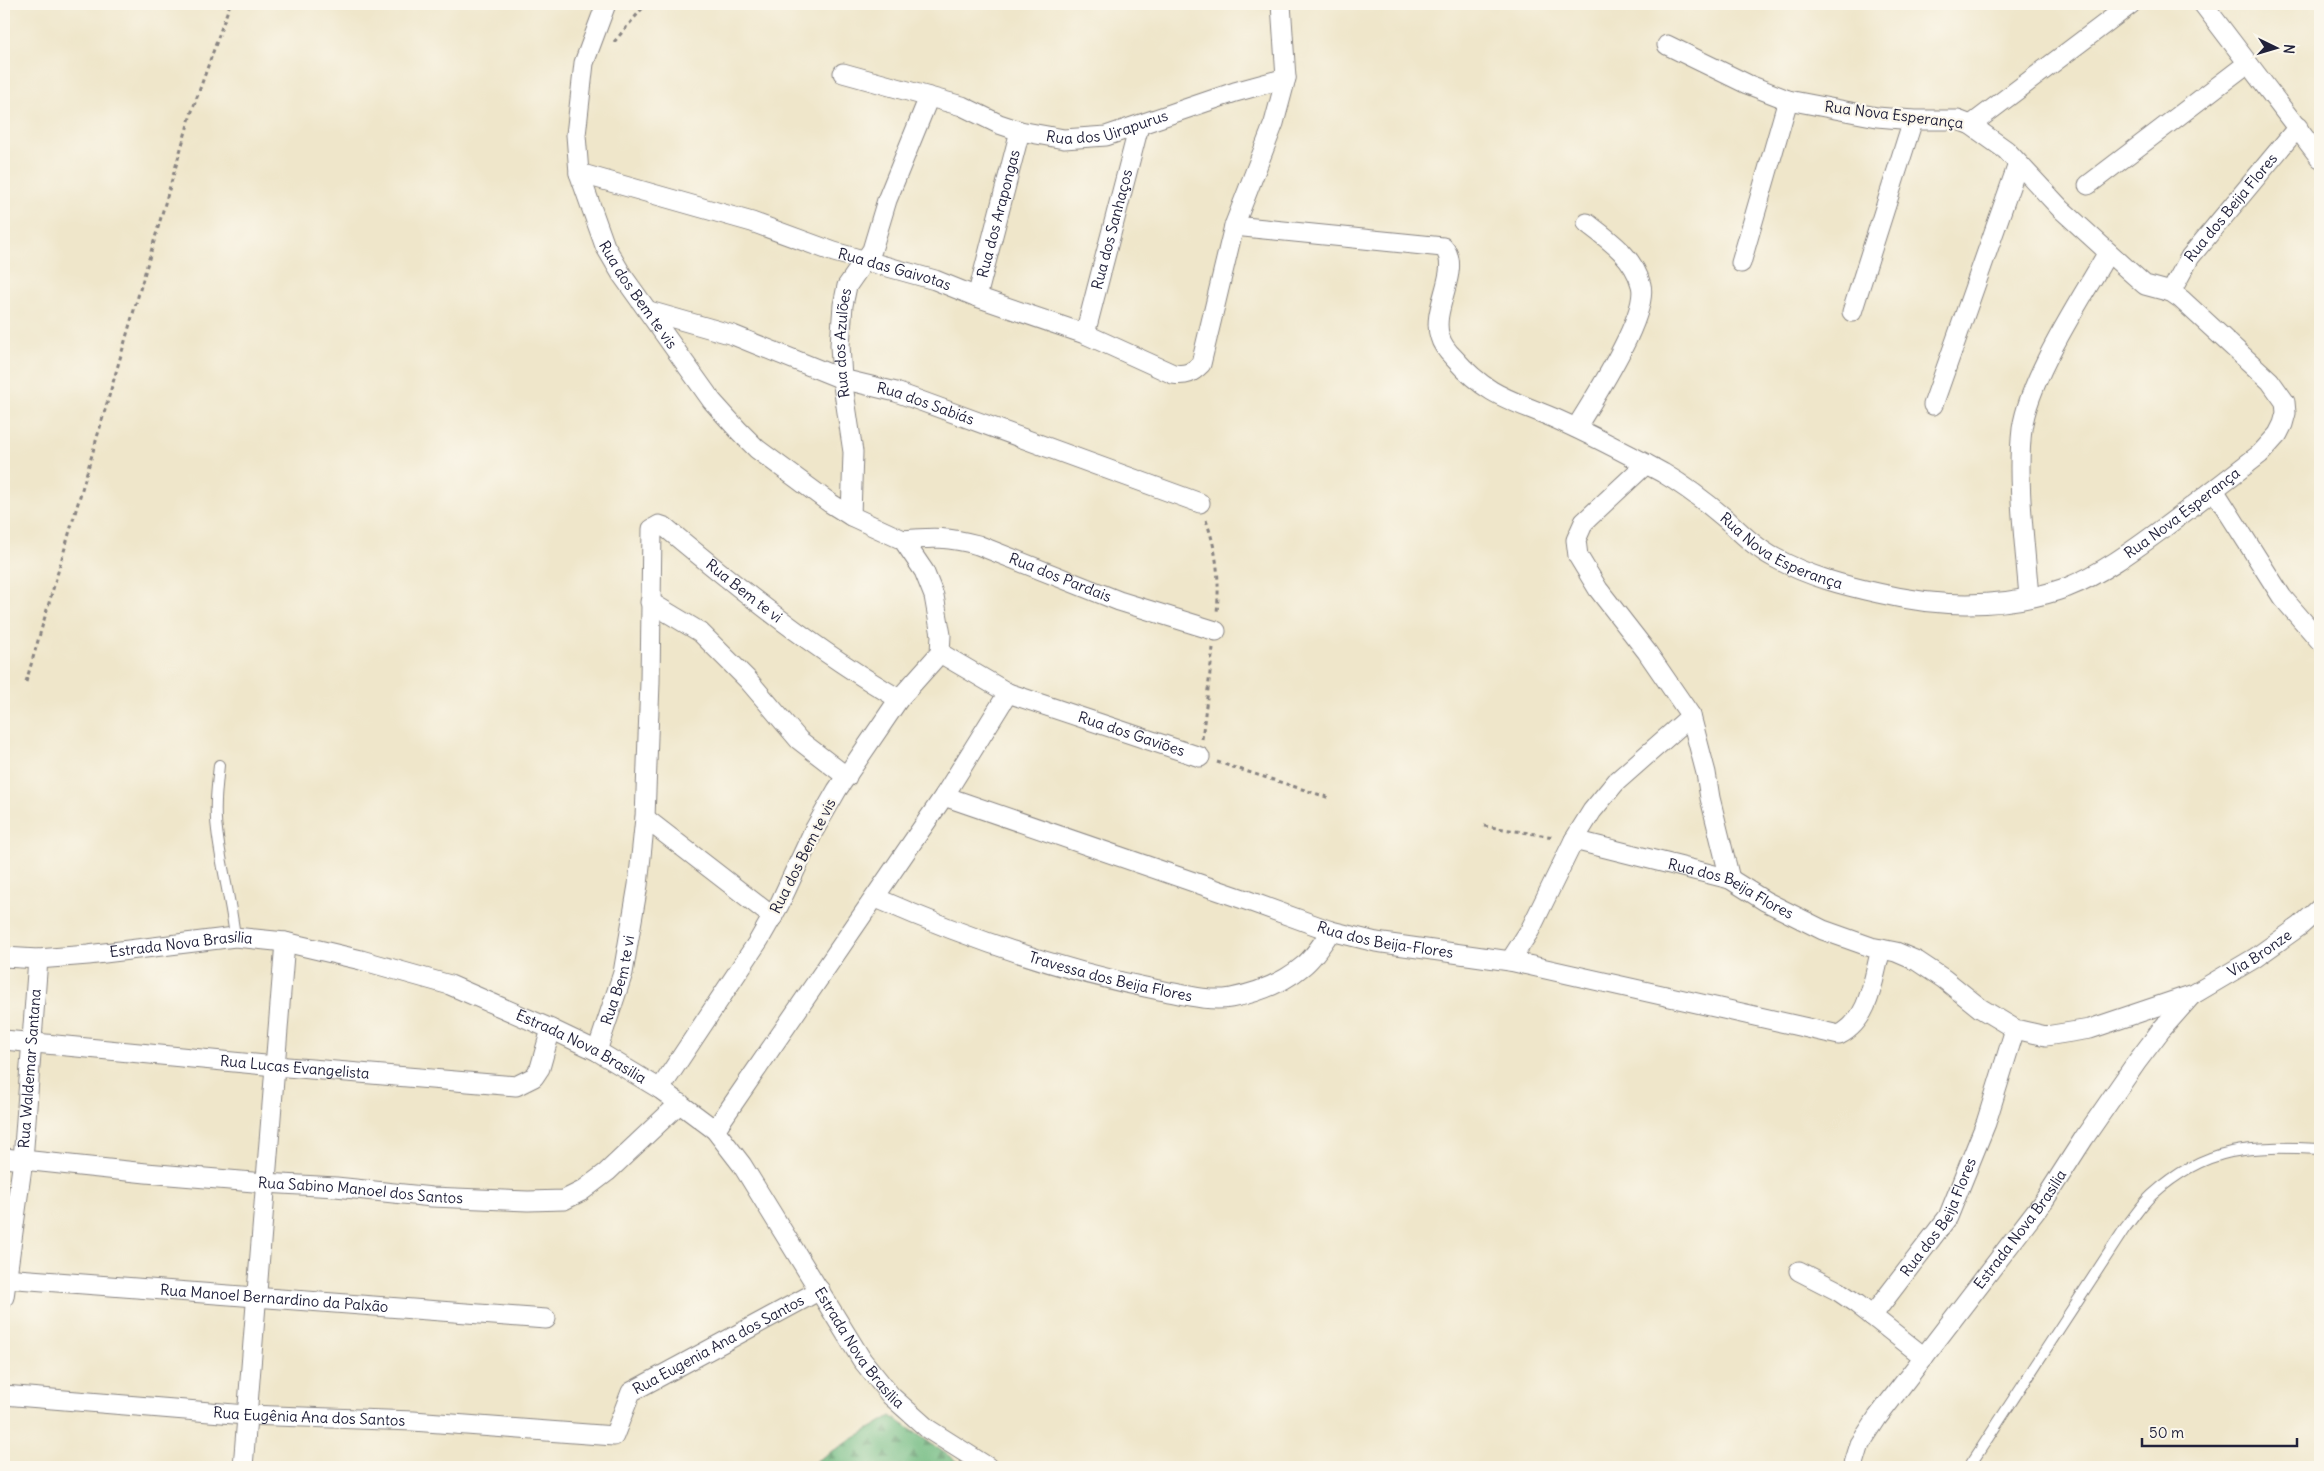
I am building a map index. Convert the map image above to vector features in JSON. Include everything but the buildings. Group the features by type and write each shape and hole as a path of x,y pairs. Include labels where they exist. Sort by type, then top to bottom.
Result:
{"street":[{"name":"Rua dos Bem te vis","path":"606,4 584,62 576,135 580,173 605,246 622,275 712,401 739,431 758,449 808,488 850,516"},
{"path":"1234,226 1274,123 1286,78 1281,4"},
{"path":"1972,125 2130,4"},
{"path":"2203,4 2320,158"},
{"name":"Rua Nova Esperança","path":"1234,226 1443,247 1450,258 1438,322 1439,335 1454,359 1469,374 1495,394 1576,428 1646,464 1693,492 1745,537 1772,556 1814,577 1905,600 1959,606 1990,605 2068,587 2099,572 2133,551 2260,454 2278,434 2286,413 2285,402 2270,381 2181,299 2171,292 2145,285 2061,209 2006,150 1972,125 1958,120 1913,120 1840,111 1788,100 1747,84 1667,45"},
{"path":"2088,185 2248,63"},
{"name":"Rua dos Uirapurus","path":"844,73 962,106 999,124 1020,131 1041,136 1081,139 1106,136 1235,92 1286,78"},
{"name":"Rua dos Azulões","path":"850,516 853,452 842,379 840,346 843,304 848,286 855,272 872,250 887,200 929,97"},
{"path":"1741,263 1788,100"},
{"path":"1852,312 1913,120"},
{"name":"Rua dos Sanhaços","path":"1085,334 1139,126"},
{"name":"Rua dos Beija Flores","path":"2171,292 2190,257 2298,127"},
{"name":"Rua dos Arapongas","path":"977,297 1020,131"},
{"path":"1933,405 2018,164"},
{"name":"Rua das Gaivotas","path":"580,173 752,222 808,244 935,280 977,297 1085,334 1173,374 1183,376 1190,374 1201,364 1234,226"},
{"path":"1576,428 1619,354 1640,310 1643,298 1641,284 1633,268 1617,246 1587,223"},
{"path":"2029,596 2020,458 2022,428 2044,366 2108,252"},
{"name":"Rua dos Sabiás","path":"649,311 733,336 842,379 896,392 1200,503"},
{"path":"1646,464 1584,522 1576,540 1578,556 1598,588 1647,652 1691,716 1730,879"},
{"path":"2214,490 2282,597 2320,641"},
{"path":"850,516 904,540 913,551 924,571 934,596 941,635 940,653"},
{"name":"Rua Bem te vi","path":"597,1051 616,997 628,954 638,886 645,818 652,530 659,525 665,527 762,605 848,669 898,699"},
{"name":"Rua dos Pardais","path":"904,540 936,536 965,541 1119,601 1216,631"},
{"path":"650,602 700,632 748,680 799,740 847,777"},
{"name":"Rua dos Bem te vis","path":"660,1088 773,917 813,832 837,790 898,699 940,653"},
{"name":"Rua dos Gaviões","path":"940,653 1008,693 1200,757"},
{"path":"715,1130 876,898 944,796 1008,693"},
{"path":"1510,962 1530,930 1574,840 1592,811 1616,782 1691,716"},
{"name":"Rua dos Beija-Flores","path":"944,796 1331,931 1376,942 1510,962 1840,1035 1849,1030 1861,1017 1881,949"},
{"path":"645,818 773,917"},
{"name":"Rua dos Beija Flores","path":"1574,840 1730,879 1765,901 1823,930 1917,960 1980,1008 2015,1029 2046,1036 2090,1029 2194,994"},
{"name":"Travessa dos Beija Flores","path":"876,898 962,934 1046,961 1117,982 1209,998 1228,998 1251,993 1282,980 1304,966 1331,931"},
{"name":"Via Bronze","path":"2194,994 2255,958 2300,926 2320,908"},
{"name":"Estrada Nova Brasilia","path":"4,957 38,959 88,955 235,937 285,942 361,960 450,985 597,1051 660,1088 715,1130 742,1165 862,1360 891,1396 928,1429 988,1467"},
{"path":"242,1467 285,942"},
{"name":"Rua Waldemar Santana","path":"4,1298 5,1278 23,1160 38,959"},
{"name":"Estrada Nova Brasilia","path":"1853,1467 1860,1444 2045,1199 2084,1138 2161,1030 2194,994"},
{"name":"Rua Lucas Evangelista","path":"4,1040 275,1066 516,1086 534,1078 540,1068 551,1029"},
{"name":"Rua dos Beija Flores","path":"1872,1316 1948,1217 1986,1123 2015,1029"},
{"name":"Rua Sabino Manoel dos Santos","path":"4,1158 264,1183 336,1186 432,1197 528,1201 564,1200 582,1191 607,1172 680,1103"},
{"path":"1799,1271 1838,1291 1924,1357"},
{"name":"Rua Manoel Bernardino da Palxão","path":"5,1278 546,1319"},
{"name":"Rua Eugenia Ana dos Santos","path":"614,1436 630,1392 820,1290"},
{"name":"Rua Eugênia Ana dos Santos","path":"4,1395 246,1415 413,1421 614,1436"}],"lane":[{"path":"219,765 216,799 217,830 235,937"},
{"path":"1969,1467 2125,1228 2151,1196 2182,1170 2214,1155 2252,1147 2320,1149"}],"path":[{"path":"26,682 191,114 230,4"},
{"name":"Rua dos Gaviões","path":"1200,757 1330,798"},
{"path":"1484,826 1574,840"}],"green space":[{"path":"891,1416 965,1467 806,1467"}]}
